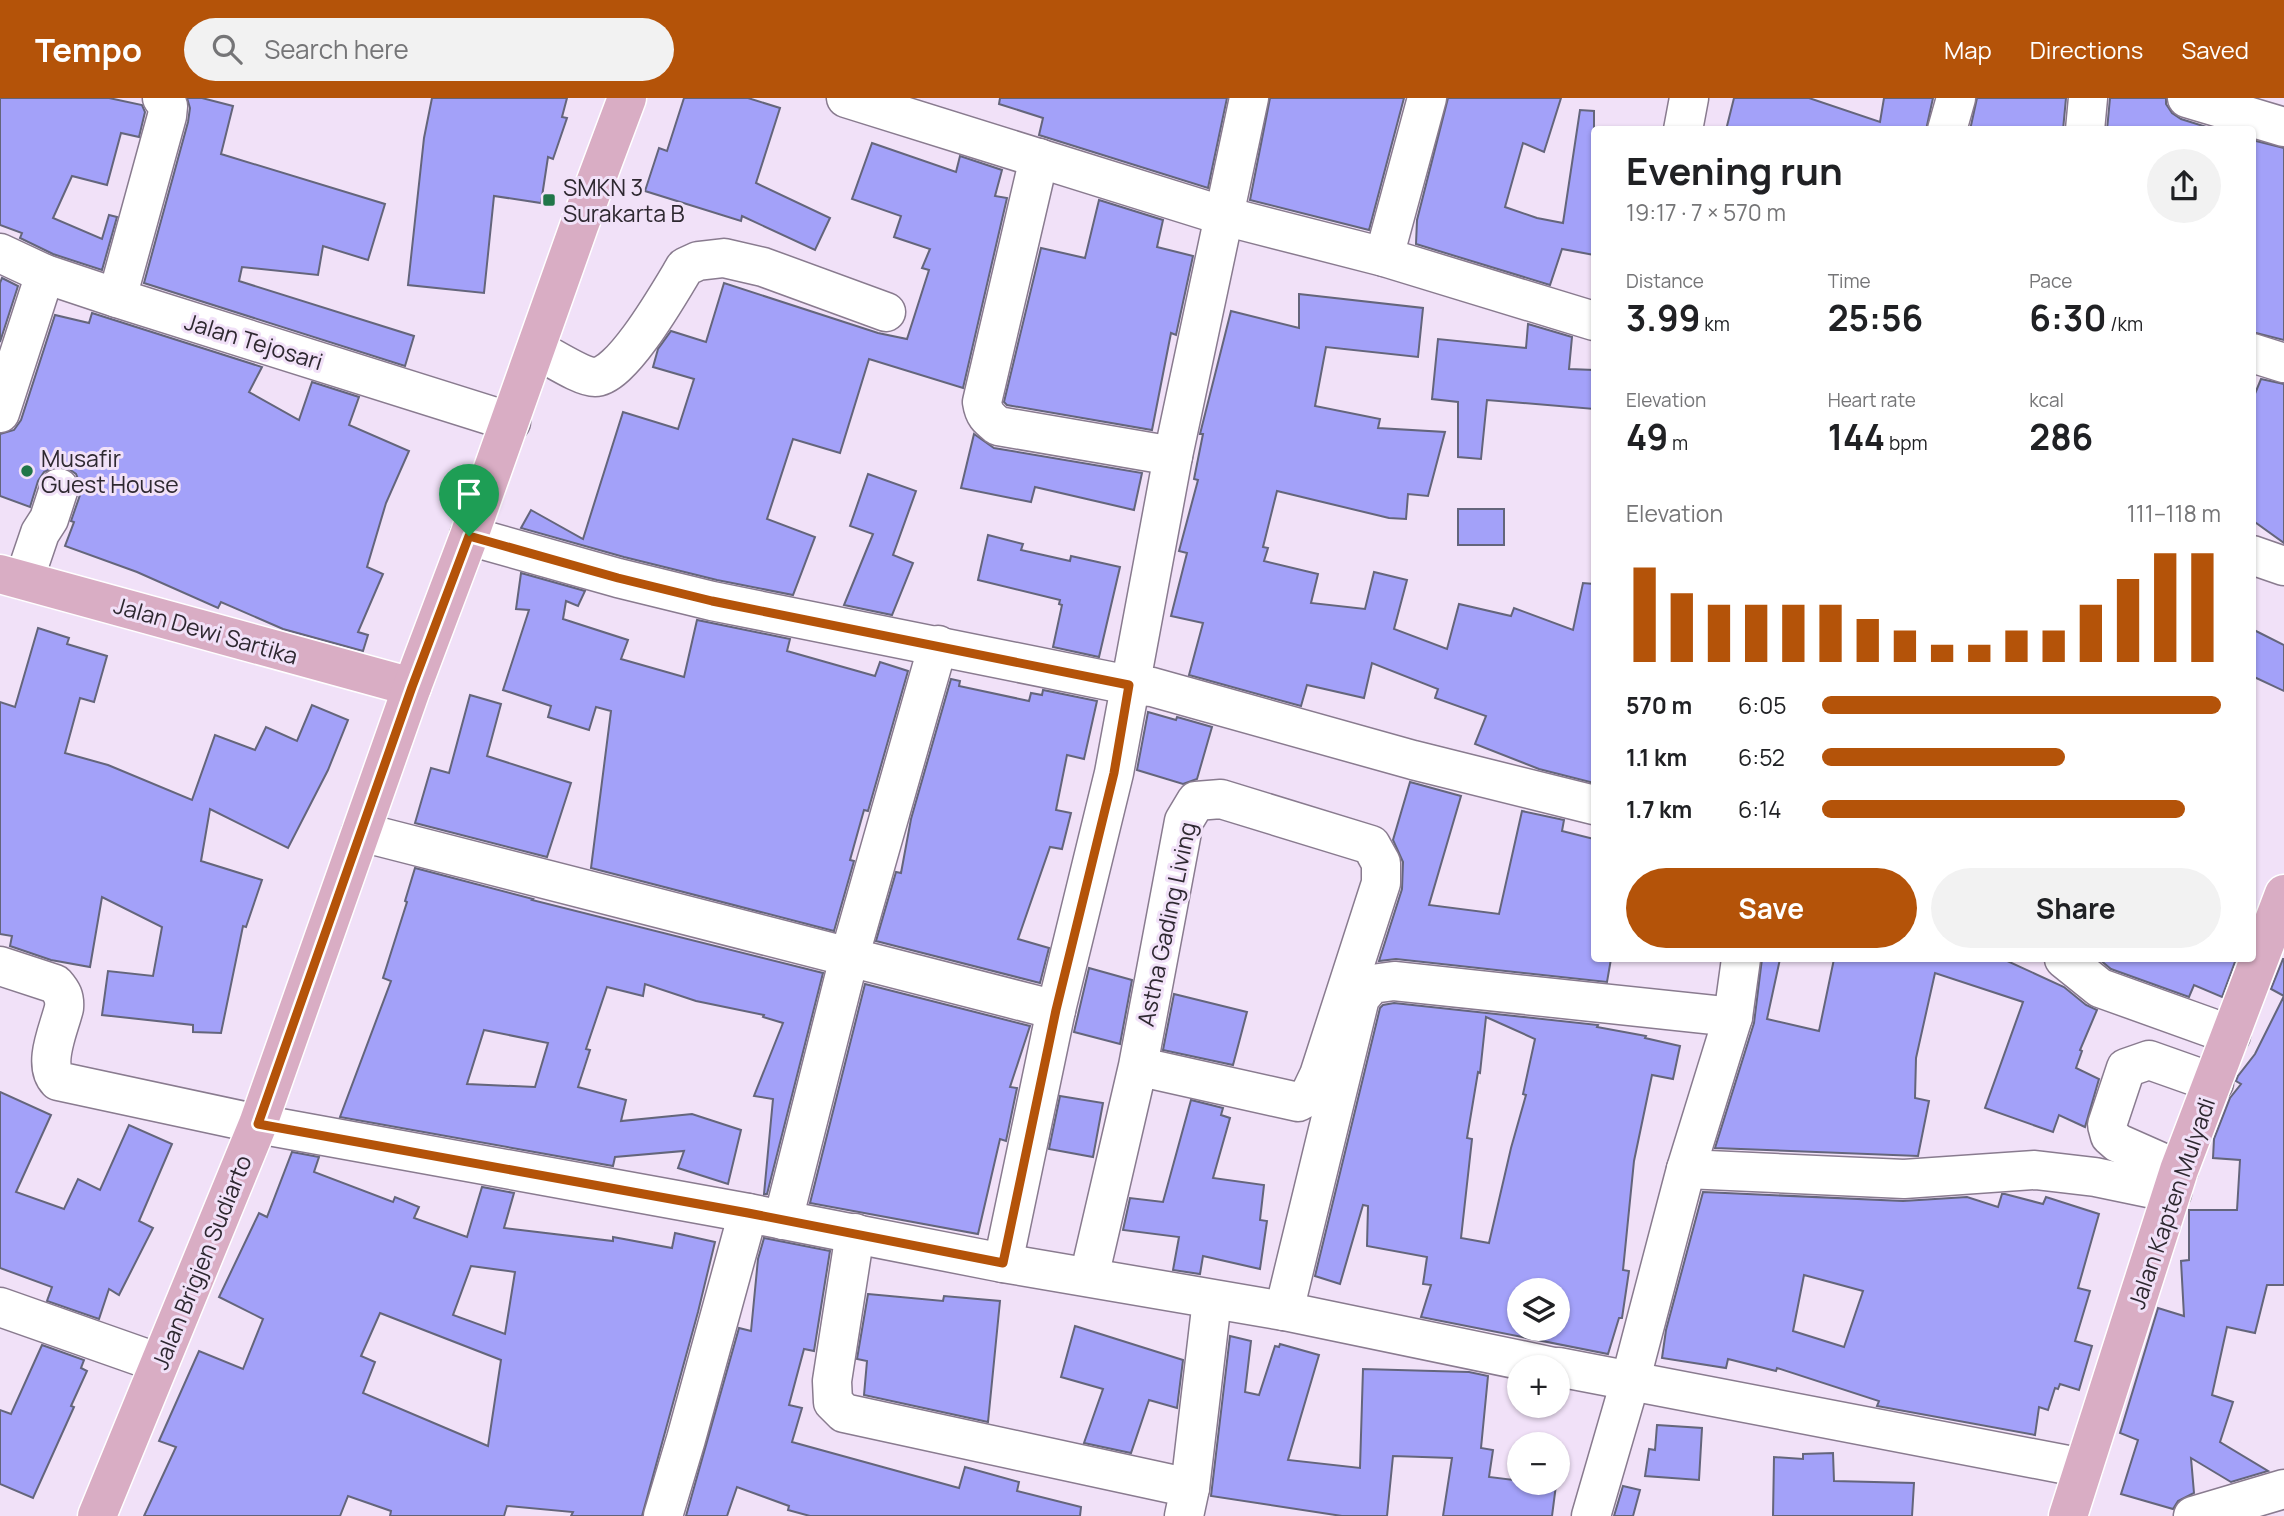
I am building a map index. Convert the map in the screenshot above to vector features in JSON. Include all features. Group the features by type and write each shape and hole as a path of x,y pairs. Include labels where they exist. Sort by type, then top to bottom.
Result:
{"main road":[{"name":"Jalan Brigjen Sudiarto","path":"97,1516 258,1124 412,687 627,98"},
{"name":"Jalan Dewi Sartika","path":"12,577 412,687"},
{"name":"Jalan Kapten Mulyadi","path":"2068,1516 2175,1181 2284,894"}],"street":[{"path":"117,298 167,116 168,106 162,98"},
{"path":"846,98 1224,216 1384,257 1591,320"},
{"path":"1003,1263 1056,1010 1114,773 1174,456 1249,98"},
{"path":"1384,257 1427,98"},
{"path":"1684,126 1689,98"},
{"path":"1948,126 1956,98"},
{"path":"2085,126 2088,98"},
{"path":"2187,98 2284,127"},
{"path":"1039,159 982,402 983,411 988,419 998,426 1174,456"},
{"name":"Jalan Tejosari","path":"0,253 45,274 117,298 510,422"},
{"path":"537,350 591,377 606,375 631,351 685,267 698,261 724,258 763,267 886,313"},
{"path":"0,413 45,274"},
{"path":"2256,354 2284,363"},
{"path":"12,577 49,519 59,488"},
{"path":"469,536 712,601 1129,685 1152,687 1413,760 1591,804"},
{"path":"2256,556 2284,566"},
{"path":"663,1516 686,1440 766,1217 849,958 938,645"},
{"name":"Astha Gading Living","path":"1089,1277 1138,1066 1184,821 1196,801 1221,799 1371,845 1381,863 1381,883 1320,1075 1309,1096 1298,1102 1150,1069"},
{"path":"361,832 1056,1010"},
{"path":"1591,1516 1630,1382 1686,1169 1733,1017 1741,962"},
{"path":"2068,962 2100,988 2231,1035"},
{"path":"0,966 55,984 61,991 64,1008 51,1062 52,1074 58,1082 258,1124 855,1233 1003,1263 1284,1311 1507,1357"},
{"path":"1284,1311 1355,1016 1360,998 1372,984 1394,981 1733,1017"},
{"path":"2175,1181 2110,1136 2107,1125 2126,1068 2150,1060 2214,1083"},
{"path":"1686,1169 1904,1179 2035,1170 2095,1177 2175,1181"},
{"path":"855,1233 832,1381 833,1402 844,1413 1187,1502 1212,1300"},
{"path":"0,1307 159,1363"},
{"path":"1570,1370 2083,1468"},
{"path":"2193,1516 2284,1489"}],"building":[{"path":"0,98 109,98 142,105 145,112 139,137 121,133 107,185 72,176 53,218 102,239 109,215 117,217 102,270 53,254 20,238 22,233 0,225"},
{"path":"187,98 202,98 233,106 221,154 385,204 368,260 323,246 318,275 242,267 239,281 414,336 405,366 144,283 188,122 190,108"},
{"path":"432,98 567,98 562,117 567,118 553,159 548,157 541,203 494,196 484,293 408,285 424,138"},
{"path":"684,98 748,98 780,108 756,183 830,218 815,250 742,216 741,221 645,191 659,148 667,151"},
{"path":"1000,98 1227,98 1208,188 1039,135 1043,118 999,104"},
{"path":"1270,98 1404,98 1369,230 1250,200"},
{"path":"1448,98 1561,98 1544,152 1523,143 1505,207 1563,223 1580,110 1594,111 1594,126 1591,126 1591,254 1562,249 1550,285 1416,244 1417,220"},
{"path":"1734,98 1809,98 1880,122 1884,98 1933,98 1927,126 1727,126"},
{"path":"1977,98 2066,98 2063,126 1971,126"},
{"path":"2110,98 2166,98 2166,104 2172,113 2203,126 2107,126"},
{"path":"2256,141 2284,148 2284,340 2256,333"},
{"path":"872,143 956,172 960,156 1002,170 995,196 1007,198 963,388 869,359 840,453 793,439 767,519 815,537 793,595 717,580 521,528 531,510 583,539 623,412 678,429 694,379 653,367 658,349 671,331 706,342 724,283 878,333 907,339 929,270 922,268 930,249 894,237 901,216 852,199"},
{"path":"1099,200 1163,220 1157,247 1193,256 1176,335 1171,333 1152,430 1007,405 1004,402 1041,248 1085,258"},
{"path":"2,278 18,286 0,342 0,283"},
{"path":"1299,294 1423,308 1418,357 1326,347 1315,406 1380,419 1378,428 1445,432 1428,496 1408,494 1406,519 1389,518 1277,491 1263,547 1268,548 1264,561 1318,574 1311,603 1365,609 1374,572 1407,580 1394,629 1447,649 1459,604 1511,616 1514,608 1573,630 1583,583 1591,584 1591,782 1539,769 1475,744 1486,716 1435,698 1438,689 1372,663 1364,698 1307,685 1301,706 1189,675 1203,623 1171,616 1187,553 1179,551 1198,480 1194,479 1203,434 1200,434 1231,311 1299,328"},
{"path":"92,313 262,367 249,392 299,420 312,382 359,397 349,425 409,451 386,503 367,567 383,574 358,632 368,635 363,651 283,629 221,602 218,608 137,572 65,546 80,495 76,474 66,467 55,467 44,472 38,481 30,507 0,496 0,434 14,430 21,420 55,315 89,323"},
{"path":"1528,324 1572,337 1569,369 1591,370 1591,409 1487,400 1481,459 1458,457 1458,402 1432,399 1438,339 1526,348"},
{"path":"2261,379 2284,384 2284,543 2256,523 2256,391"},
{"path":"974,434 994,448 1142,473 1134,510 1035,487 1031,502 961,488"},
{"path":"868,474 916,491 893,555 913,563 892,615 844,605 873,534 850,526"},
{"path":"1458,509 1504,509 1504,545 1458,545"},
{"path":"988,535 1023,544 1021,550 1070,561 1071,556 1120,567 1099,657 1053,647 1062,605 1059,604 1060,600 978,580"},
{"path":"521,573 585,591 578,606 566,601 563,619 628,640 621,659 684,677 697,620 790,639 787,651 875,676 880,662 908,671 868,811 864,810 850,860 854,861 834,931 591,868 611,711 596,707 589,730 548,717 551,706 503,690 529,610 516,609"},
{"path":"38,628 69,638 67,644 107,656 94,702 80,698 65,753 108,765 192,800 215,735 255,750 266,727 297,741 312,705 348,720 328,770 288,848 210,809 201,861 262,880 246,927 243,926 221,1033 193,1032 193,1025 102,1015 108,971 153,976 162,927 102,897 90,967 51,960 10,946 12,936 0,934 0,702 15,707"},
{"path":"2256,631 2284,645 2284,691 2256,678"},
{"path":"951,679 960,681 959,686 1029,701 1031,693 1042,695 1043,690 1097,701 1084,759 1067,755 1056,810 1071,813 1062,849 1050,847 1018,939 1049,948 1040,983 876,941 896,872 901,873 911,819"},
{"path":"470,695 501,704 487,756 571,783 547,857 415,823 431,768 449,773"},
{"path":"1148,712 1212,727 1197,779 1183,784 1137,770"},
{"path":"1410,782 1461,796 1429,905 1499,914 1522,811 1564,820 1562,831 1591,838 1591,962 1610,962 1607,982 1396,959 1379,961 1402,889 1403,862 1393,840"},
{"path":"415,868 823,973 767,1194 764,1194 773,1099 754,1096 783,1023 763,1017 764,1015 696,1001 645,984 643,996 607,987 586,1049 590,1050 578,1087 626,1100 621,1121 692,1114 741,1130 728,1184 678,1168 684,1151 615,1157 613,1166 340,1117 391,981 383,978 407,902 405,901","holes":["484,1030 548,1043 535,1087 467,1084"]},
{"path":"2284,959 2284,996 2271,989"},
{"path":"1762,962 1779,962 1767,1019 1819,1031 1833,962 2010,962 2064,987 2086,1005 2097,1010 2080,1050 2082,1051 2076,1068 2099,1079 2085,1127 2059,1115 2053,1132 1985,1108 2023,1002 1935,973 1916,1058 1915,1098 1929,1101 1918,1156 1715,1148 1754,1023"},
{"path":"2103,962 2235,962 2222,997 2194,985 2189,997 2111,969"},
{"path":"1089,968 1132,980 1120,1044 1074,1032"},
{"path":"865,984 1030,1026 1010,1087 1017,1088 1006,1141 1000,1139 978,1234 810,1203"},
{"path":"1174,994 1247,1012 1233,1065 1163,1050"},
{"path":"2284,996 2284,1285 2267,1285 2255,1333 2227,1327 2212,1395 2233,1402 2220,1442 2268,1471 2231,1482 2191,1458 2194,1493 2178,1501 2173,1509 2121,1494 2138,1440 2120,1433 2158,1308 2184,1316 2181,1261 2189,1260 2189,1210 2237,1210 2240,1160 2213,1158 2214,1139 2230,1098 2241,1084 2236,1081 2238,1076 2255,1054"},
{"path":"1394,1003 1598,1025 1597,1027 1646,1036 1645,1038 1680,1046 1673,1079 1652,1075 1634,1161 1623,1270 1629,1271 1622,1318 1619,1318 1608,1354 1542,1341 1570,1341 1570,1278 1507,1278 1507,1334 1421,1317 1431,1285 1423,1284 1427,1257 1367,1246 1368,1206 1363,1205 1340,1284 1315,1276 1380,1008","holes":["1486,1017 1535,1039 1523,1094 1526,1095 1489,1243 1461,1238 1472,1139 1467,1138 1478,1072 1480,1073"]},
{"path":"0,1092 51,1115 16,1192 64,1209 78,1179 100,1190 129,1125 172,1144 139,1221 153,1228 119,1295 109,1289 99,1319 47,1301 52,1287 0,1268"},
{"path":"1060,1096 1103,1103 1093,1157 1049,1149"},
{"path":"1191,1100 1223,1108 1221,1115 1230,1118 1213,1178 1264,1185 1260,1220 1267,1221 1260,1269 1203,1256 1200,1274 1173,1270 1179,1237 1123,1230 1130,1198 1163,1202"},
{"path":"292,1152 319,1157 314,1172 393,1202 395,1197 419,1207 414,1218 467,1237 482,1187 514,1193 504,1228 613,1241 613,1237 672,1248 675,1233 715,1242 642,1516 571,1516 573,1512 507,1506 504,1516 390,1516 391,1511 348,1496 340,1516 144,1516 176,1447 159,1441 199,1351 243,1369 263,1319 219,1297 259,1213 267,1217","holes":["471,1266 515,1272 505,1334 453,1315","380,1313 501,1360 488,1446 363,1393 375,1362 361,1356"]},
{"path":"1703,1192 1903,1201 1967,1197 1998,1207 2002,1194 2005,1194 2043,1204 2046,1197 2099,1214 2078,1288 2090,1291 2075,1341 2092,1346 2079,1390 2060,1384 2058,1389 2055,1388 2048,1410 2039,1407 2035,1435 1877,1406 1879,1401 1777,1368 1776,1371 1728,1359 1726,1368 1662,1358 1666,1330","holes":["1804,1275 1863,1291 1844,1347 1793,1331"]},
{"path":"764,1238 830,1251 814,1351 804,1349 789,1405 802,1408 792,1442 959,1488 965,1467 1019,1482 1017,1491 1081,1507 1080,1516 810,1516 788,1510 789,1506 737,1487 727,1516 686,1516 739,1328 751,1331 758,1259"},
{"path":"868,1294 943,1301 944,1296 1000,1301 988,1422 864,1395 867,1361 857,1359"},
{"path":"1075,1326 1183,1360 1177,1408 1149,1400 1131,1453 1084,1443 1103,1389 1061,1377"},
{"path":"1230,1336 1251,1341 1245,1392 1259,1395 1275,1346 1279,1347 1280,1344 1319,1355 1288,1460 1360,1468 1363,1369 1469,1372 1488,1376 1481,1448 1493,1450 1489,1477 1507,1479 1507,1495 1555,1495 1552,1516 1443,1516 1452,1458 1393,1456 1387,1516 1342,1516 1211,1496"},
{"path":"42,1345 84,1360 81,1368 87,1371 71,1406 74,1407 33,1498 0,1484 0,1410 11,1414"},
{"path":"1657,1425 1702,1428 1699,1480 1645,1476 1649,1449 1655,1450"},
{"path":"1833,1453 1834,1481 1914,1483 1912,1516 1773,1516 1774,1457 1803,1459 1803,1454"},
{"path":"1623,1486 1640,1490 1633,1516 1614,1516"}],"place":[{"name":"SMKN 3 Surakarta B","path":"549,200"},
{"name":"Musafir Guest House","path":"27,471"}],"route":[{"path":"469,536 712,601 1129,685 1114,773 1056,1010 1003,1263 748,1213 258,1124 412,687 469,536"}]}
